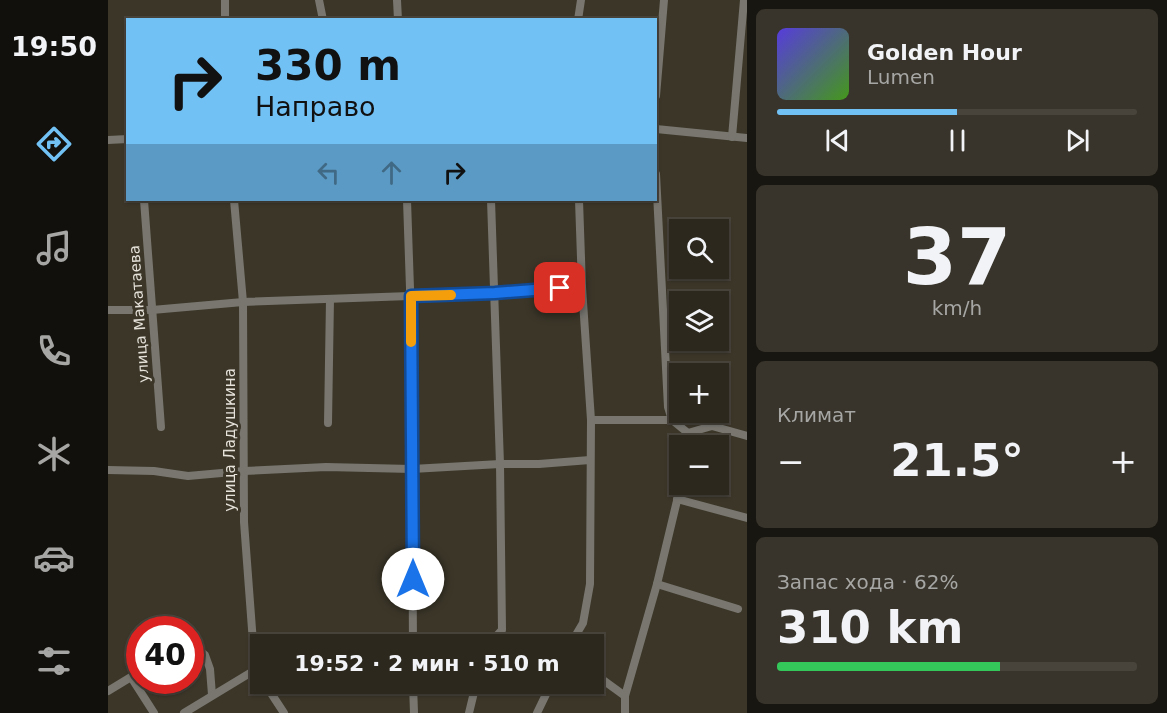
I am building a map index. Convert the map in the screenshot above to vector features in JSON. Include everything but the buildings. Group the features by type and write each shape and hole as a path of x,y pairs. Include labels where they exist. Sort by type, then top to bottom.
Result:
{"street":[{"path":"225,0 225,18"},
{"path":"319,0 323,18"},
{"path":"397,0 398,18"},
{"path":"578,18 581,0"},
{"path":"657,84 664,0"},
{"path":"732,136 744,0"},
{"path":"657,129 747,138"},
{"path":"108,140 126,139"},
{"path":"657,193 669,410"},
{"name":"улица Макатаева","path":"144,201 161,427"},
{"name":"улица Ладушкина","path":"234,201 243,302 244,522 252,634"},
{"path":"407,201 411,296 413,634"},
{"path":"492,201 500,464 502,630 498,634"},
{"path":"576,634 583,623 590,584 591,460 591,420 579,201"},
{"path":"108,310 152,310 243,302 495,293 582,286"},
{"path":"328,423 330,299"},
{"path":"591,420 669,420"},
{"path":"676,423 688,433 712,426 747,436"},
{"path":"108,470 154,471 188,476 326,467 412,468 591,460"},
{"path":"625,713 626,696 657,584 678,495"},
{"path":"677,499 747,518"},
{"path":"657,584 738,609"},
{"path":"204,654 210,669 212,695"},
{"path":"189,711 250,672"},
{"path":"108,691 131,677 154,713"},
{"path":"604,681 626,696"},
{"path":"271,694 284,713"},
{"path":"414,694 414,713"},
{"path":"469,713 474,694"},
{"path":"537,713 546,694"}],"slow traffic":[{"path":"411,342 411,296 451,295"}],"route":[{"path":"413,579 411,296 560,288"}]}
